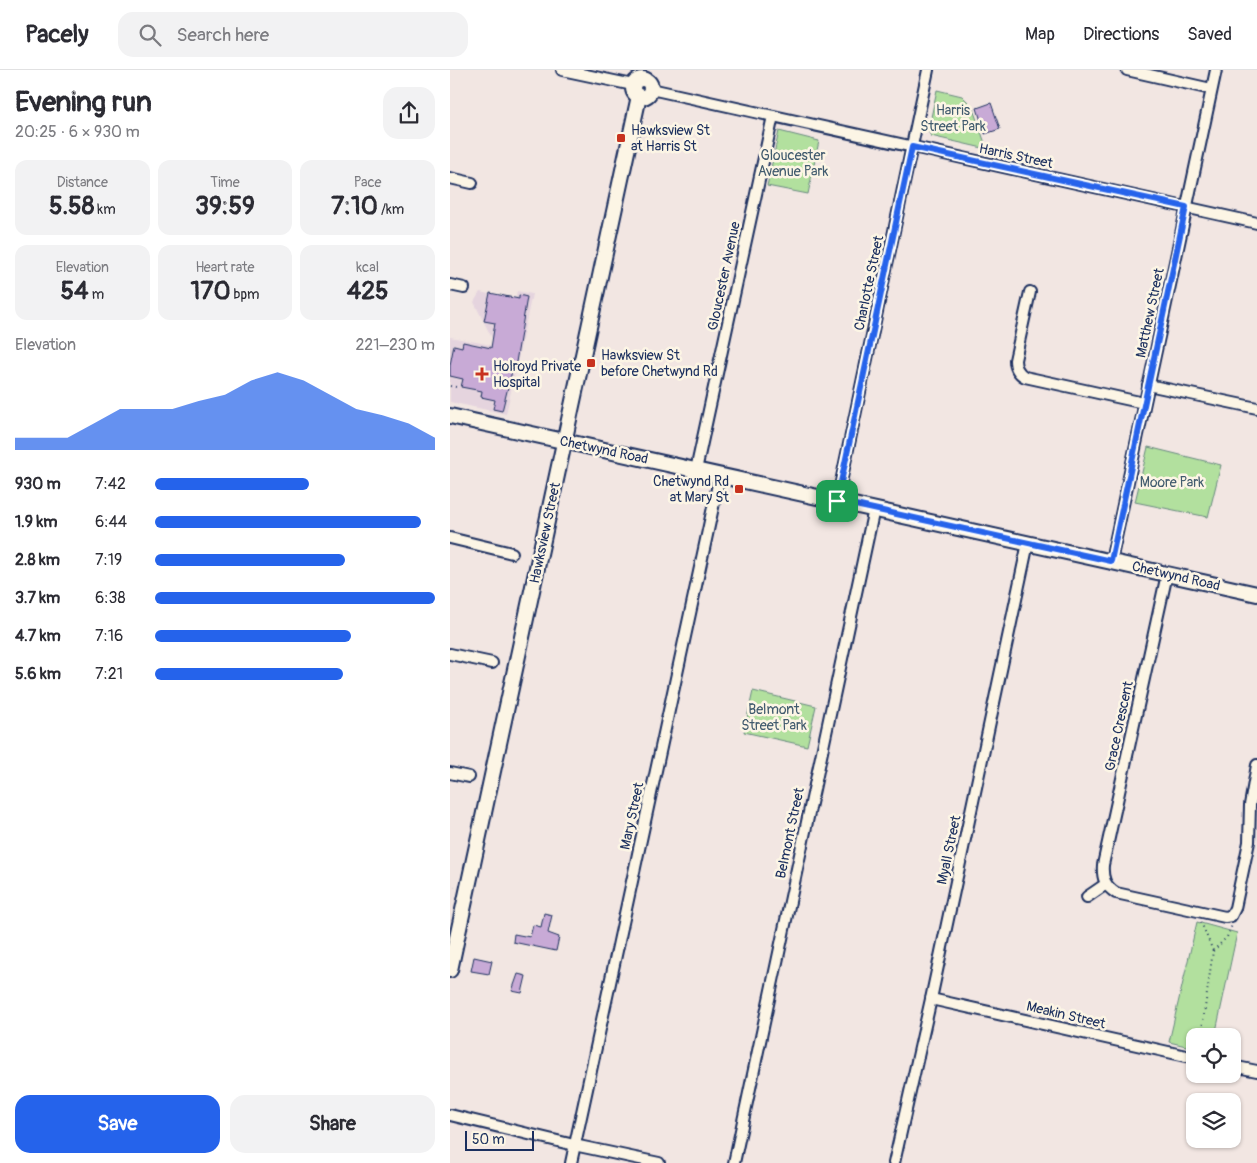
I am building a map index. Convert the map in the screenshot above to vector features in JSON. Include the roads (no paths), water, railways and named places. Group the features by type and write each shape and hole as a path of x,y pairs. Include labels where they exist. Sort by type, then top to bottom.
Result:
{"main road":[{"name":"Hawksview Street","path":"450,970 643,84"},
{"name":"Chetwynd Road","path":"450,416 1257,594"}],"street":[{"name":"Harris Street","path":"562,70 643,84 773,116 1257,223"},
{"name":"Charlotte Street","path":"837,501 928,70"},
{"path":"1127,70 1212,89"},
{"name":"Matthew Street","path":"1111,561 1216,70"},
{"name":"Gloucester Avenue","path":"696,470 773,116"},
{"path":"450,178 472,183"},
{"path":"450,286 464,288"},
{"path":"1030,292 1015,360 1016,368 1020,374 1025,377 1144,403"},
{"path":"1148,385 1257,408"},
{"name":"Mary Street","path":"571,1163 720,475"},
{"name":"Belmont Street","path":"734,1163 874,509"},
{"path":"450,538 512,553"},
{"name":"Myall Street","path":"894,1163 931,999 1028,543"},
{"name":"Grace Crescent","path":"1106,884 1102,875 1103,865 1167,574"},
{"path":"450,654 492,663"},
{"path":"1087,897 1106,884 1116,894 1225,918 1232,914 1249,842 1250,805 1257,765"},
{"path":"450,773 469,777"},
{"name":"Meakin Street","path":"931,999 1186,1056"},
{"path":"1241,1068 1257,1071"},
{"path":"450,1115 574,1146 659,1163"}],"place":[{"name":"Hawksview St at Harris St","path":"621,138"},
{"name":"Hawksview St before Chetwynd Rd","path":"591,363"},
{"name":"Holroyd Private Hospital","path":"482,374"},
{"name":"Chetwynd Rd at Mary St","path":"739,489"}],"park label":[{"name":"Harris Street Park","path":"953,118"},
{"name":"Gloucester Avenue Park","path":"793,164"},
{"name":"Moore Park","path":"1172,482"},
{"name":"Belmont Street Park","path":"774,718"}]}
